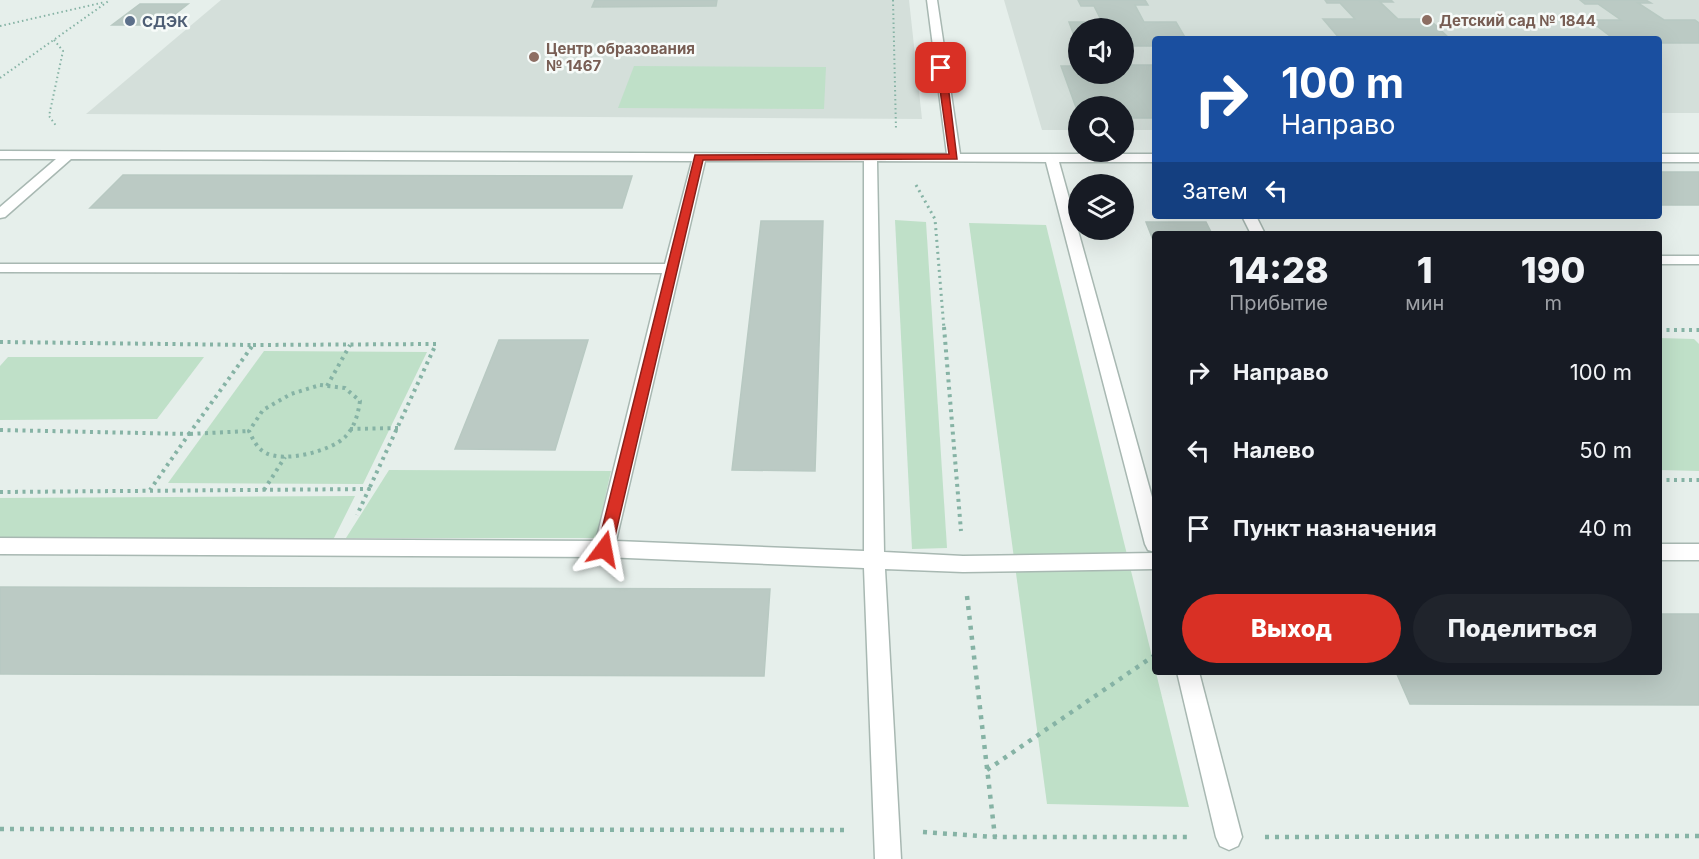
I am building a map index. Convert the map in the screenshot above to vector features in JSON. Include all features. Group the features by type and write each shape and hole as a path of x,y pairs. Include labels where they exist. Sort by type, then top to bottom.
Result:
{"lane":[{"path":"932,0 954,157"},
{"path":"0,155 1152,158"},
{"path":"0,214 67,156"},
{"path":"604,549 699,157"},
{"path":"870,157 874,559 888,859"},
{"path":"1051,157 1152,533"},
{"path":"1662,158 1699,158"},
{"path":"1662,260 1699,260"},
{"path":"0,268 671,268"},
{"path":"0,546 604,549 963,564 1152,561"},
{"path":"1662,552 1699,552"},
{"path":"1189,675 1229,837"}],"path":[{"path":"0,26 109,0"},
{"path":"0,78 109,0"},
{"path":"54,40 63,51 49,117 60,131"},
{"path":"901,157 935,219 963,564 995,837"},
{"path":"1662,330 1699,330"},
{"path":"0,342 253,345 436,344 341,548"},
{"path":"150,490 253,345"},
{"path":"327,386 350,345"},
{"path":"320,385 345,388 360,401 357,419 342,439 311,454 271,455 256,446 249,431 263,410 291,394 320,385"},
{"path":"350,429 398,428"},
{"path":"0,430 189,434 249,431"},
{"path":"264,490 285,456"},
{"path":"1662,480 1699,480"},
{"path":"0,492 369,489"},
{"path":"987,770 1152,657"}],"shaded area":[{"name":"Центр образования № 1467","path":"221,0 909,0 922,119 86,114"},
{"path":"1004,0 1699,0 1699,113 1662,113 1662,36 1152,36 1152,130 1134,130 1134,96 1068,96 1068,130 1042,130"}],"green space":[{"path":"634,66 826,67 824,109 618,108"},
{"path":"895,220 926,222 947,548 912,549"},
{"path":"969,223 1046,225 1152,656 1152,675 1157,675 1189,807 1047,804"},
{"path":"1662,338 1694,339 1699,344 1699,471 1662,470"},
{"path":"264,351 427,352 363,484 168,483"},
{"path":"8,357 204,357 157,419 0,420 0,366"},
{"path":"389,470 611,471 596,538 346,538"},
{"path":"355,496 332,542 0,540 0,498"}],"building":[{"path":"595,0 717,0 716,6 592,7"},
{"path":"1078,0 1145,0 1148,5 1135,5 1144,22 1176,22 1184,36 1152,36 1152,46 1134,46 1134,18 1100,18 1094,6 1081,6"},
{"path":"1325,0 1391,0 1393,2 1380,2 1398,19 1429,19 1447,36 1337,36 1323,19 1355,19 1340,3 1327,3"},
{"path":"1580,0 1646,0 1651,3 1638,3 1664,20 1695,20 1699,23 1699,43 1662,43 1662,36 1610,36 1589,20 1621,20 1598,4 1585,4"},
{"path":"140,4 188,4 161,25 112,25"},
{"path":"1134,65 1152,65 1152,118 1134,118 1134,96 1072,96 1061,66 1068,66 1068,84 1134,84"},
{"path":"1662,172 1699,172 1699,205 1662,205"},
{"path":"123,175 632,176 622,208 90,208"},
{"path":"761,221 823,221 815,471 732,470"},
{"path":"1146,222 1206,222 1210,231 1152,231 1152,237"},
{"path":"499,340 588,340 555,450 455,449"},
{"path":"0,587 770,589 764,676 0,674"},
{"path":"1662,614 1699,614 1699,705 1410,704 1397,675 1662,675"}],"place":[{"name":"Детский сад № 1844","path":"1427,20"},
{"name":"СДЭК","path":"130,21"},
{"name":"Центр образования № 1467","path":"534,57"}],"route":[{"path":"604,549 699,157 954,157 941,68"}]}
